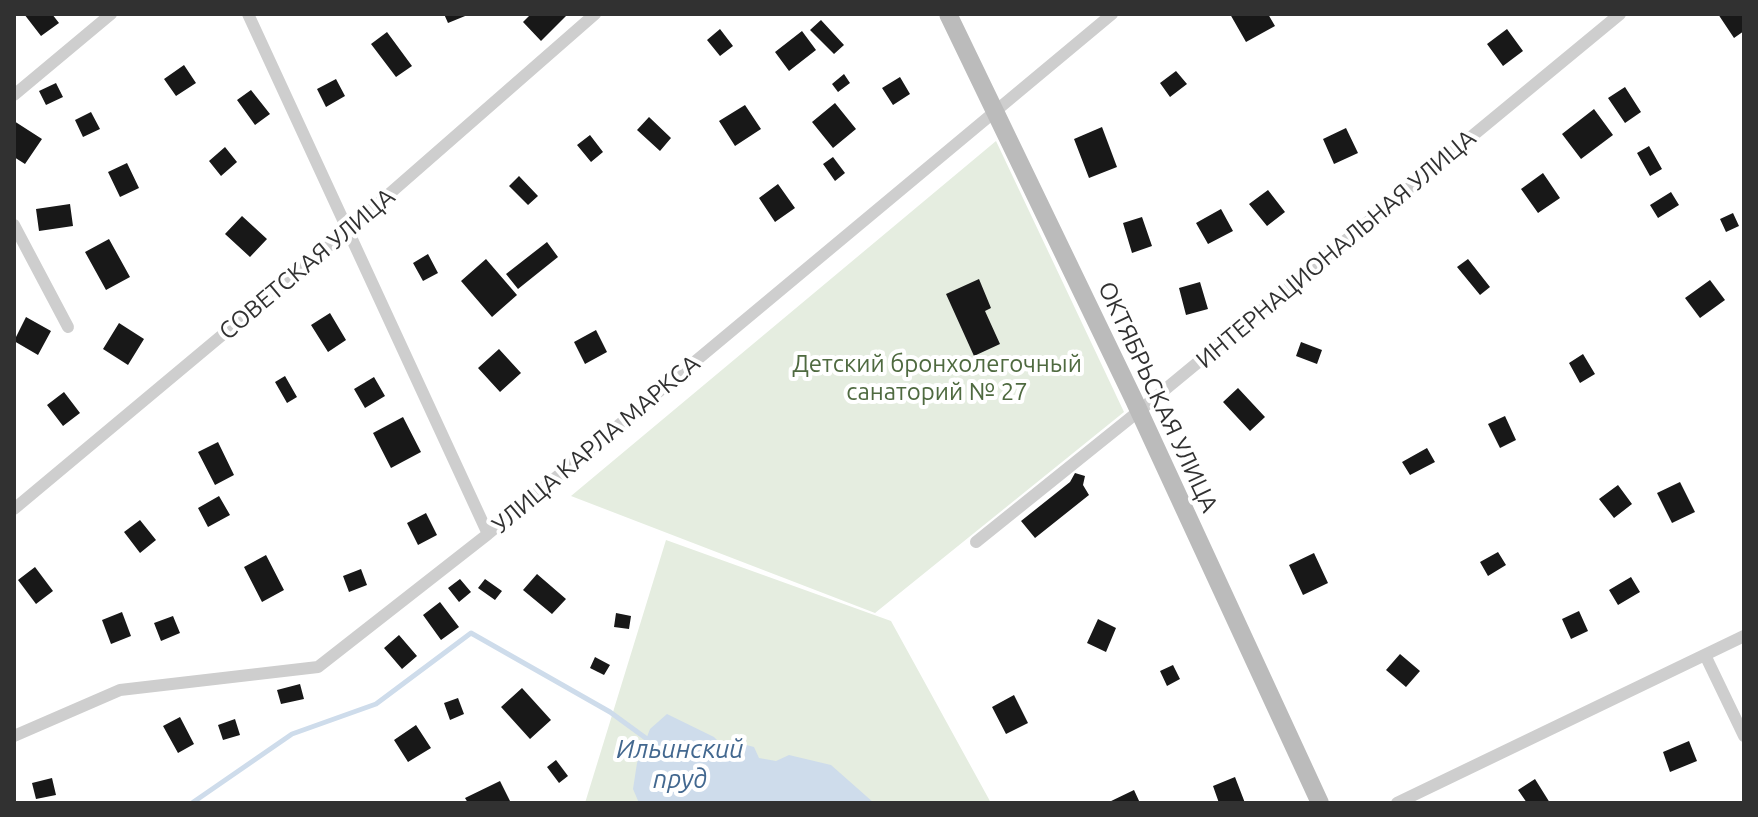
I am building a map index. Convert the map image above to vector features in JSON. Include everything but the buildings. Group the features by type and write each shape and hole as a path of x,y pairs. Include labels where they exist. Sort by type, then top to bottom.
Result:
{"main road":[{"name":"ОКТЯБРЬСКАЯ УЛИЦА","path":"948,14 1139,411 1320,803"}],"street":[{"path":"14,95 111,14"},
{"path":"248,14 488,534"},
{"name":"СОВЕТСКАЯ УЛИЦА","path":"14,509 348,230 595,14"},
{"name":"УЛИЦА КАРЛА МАРКСА","path":"14,736 120,690 318,667 488,534 1112,14"},
{"name":"ИНТЕРНАЦИОНАЛЬНАЯ УЛИЦА","path":"976,542 1620,14"},
{"path":"14,225 68,327"},
{"path":"1397,803 1744,636"},
{"path":"1705,655 1744,736"}],"green space":[{"name":"Детский бронхолегочный санаторий № 27","path":"996,141 1124,412 875,613 571,496"},
{"path":"666,540 891,621 991,803 585,803"}],"water":[{"name":"Ильинский пруд","path":"667,714 714,737 725,748 735,742 754,747 759,758 776,761 789,755 831,765 874,803 639,803 633,789 637,763 650,729"}],"waterway":[{"path":"192,803 292,734 376,704 471,633 610,712 647,739"}]}
